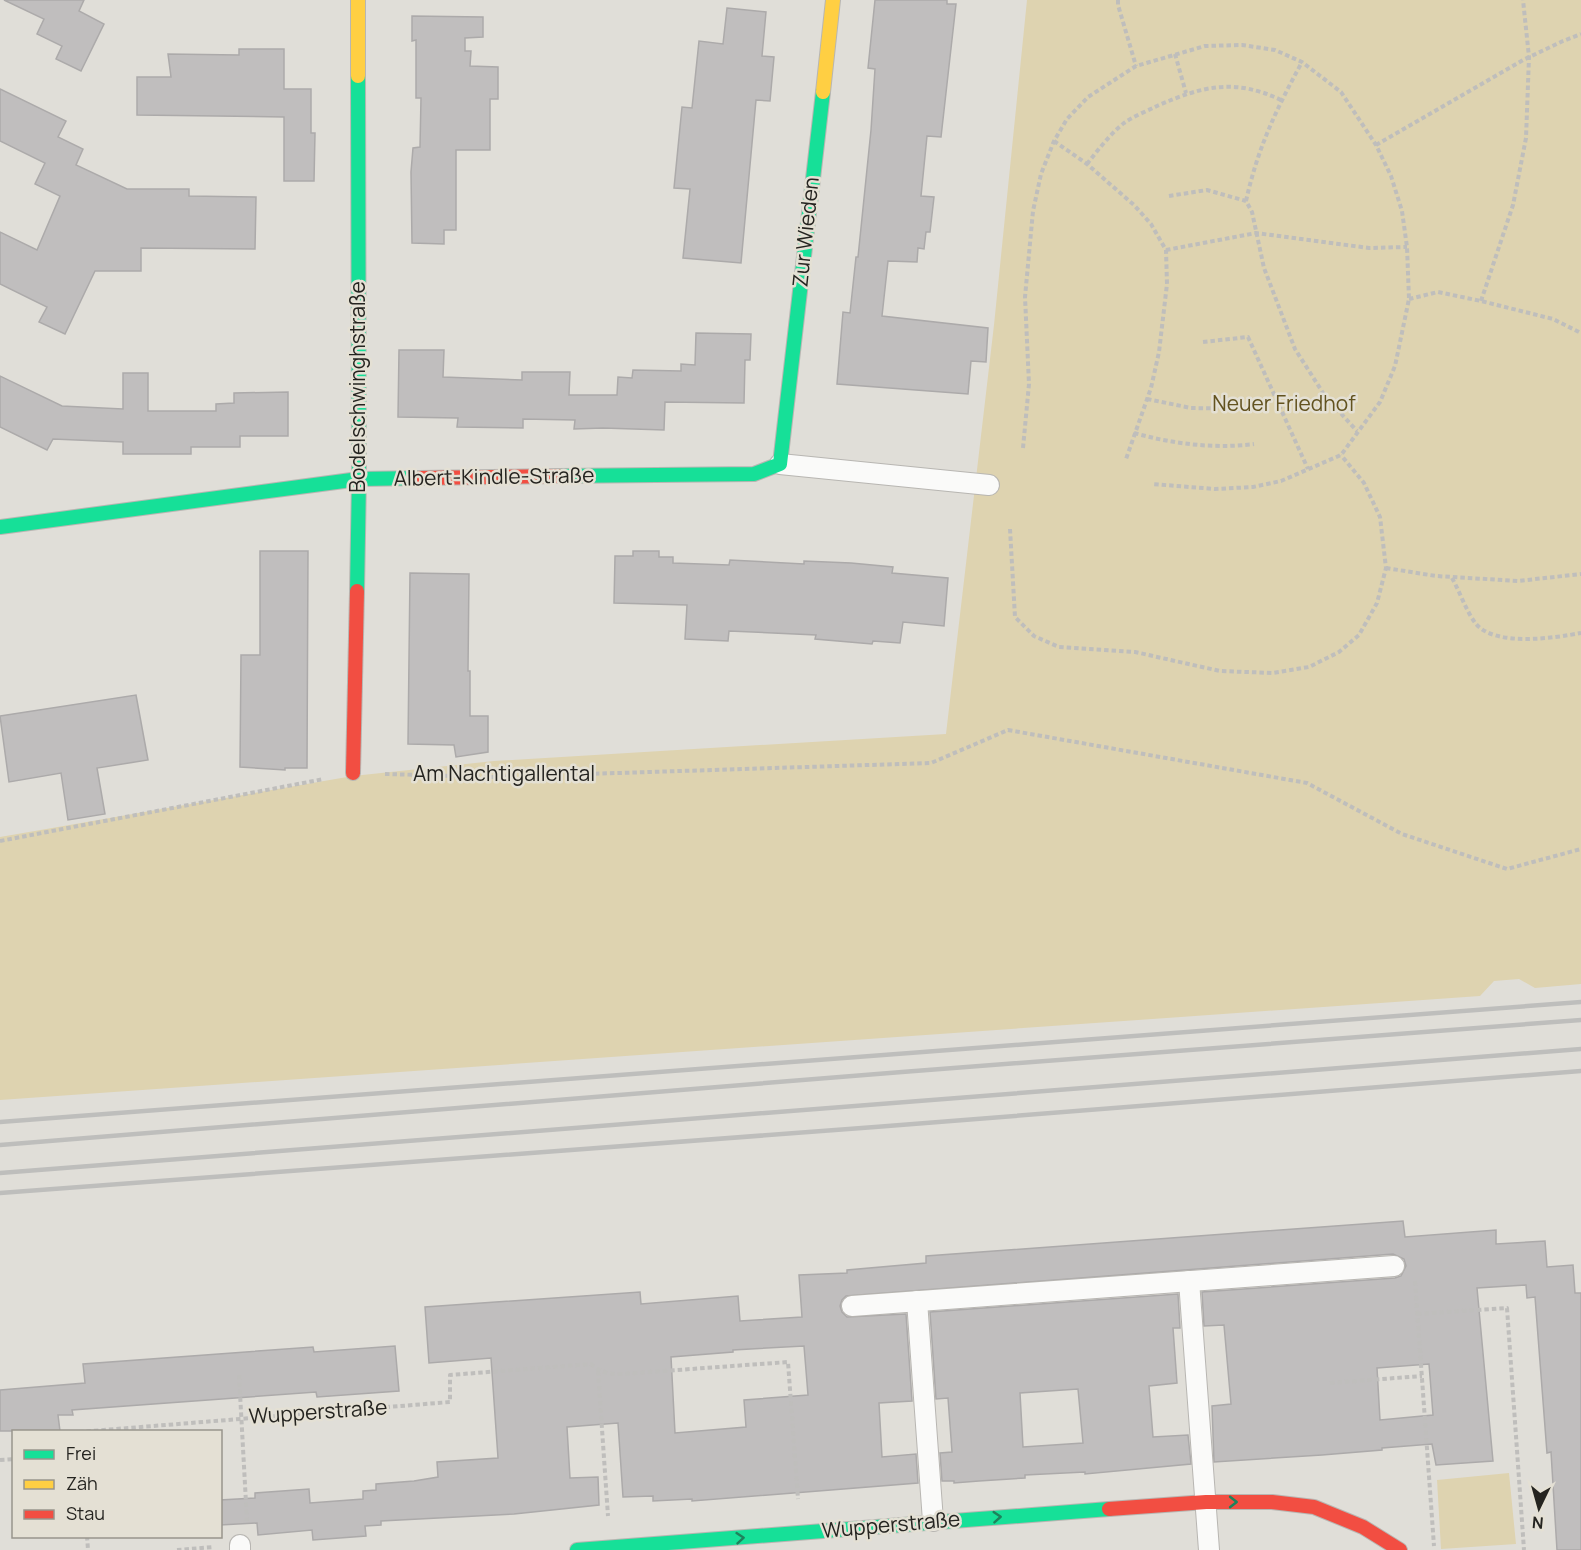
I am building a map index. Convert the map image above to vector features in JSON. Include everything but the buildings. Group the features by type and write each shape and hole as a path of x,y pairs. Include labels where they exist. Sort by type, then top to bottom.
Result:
{"street":[{"name":"Bodelschwinghstraße","path":"352,773 359,479 358,0"},
{"name":"Zur Wieden","path":"780,464 833,0"},
{"name":"Albert-Kindle-Straße","path":"0,527 359,479 754,474 780,464"},
{"name":"Wupperstraße","path":"577,1550 933,1521 1206,1502 1272,1502 1314,1507 1363,1527 1400,1550"}],"lane":[{"name":"Albert-Kindle-Straße","path":"780,464 989,485"},
{"path":"852,1306 1394,1266"},
{"path":"1189,1281 1209,1550"},
{"path":"917,1301 933,1521"}],"path":[{"path":"1119,0 1118,5 1136,66"},
{"path":"1481,301 1513,205 1526,138 1529,57 1523,0"},
{"path":"1376,145 1529,57 1581,34"},
{"path":"1023,448 1029,384 1025,297 1033,211 1041,174 1054,141 1067,119 1088,97 1136,66 1205,46 1242,45 1275,50 1302,62 1341,92 1376,145 1391,176 1399,203 1407,247 1408,299 1395,366 1380,402 1357,430 1341,455 1281,481 1253,487 1215,489 1152,484"},
{"path":"1175,54 1186,93"},
{"path":"1302,62 1281,100 1260,148 1246,201 1252,212 1264,268 1295,349 1325,396 1357,430"},
{"path":"1087,164 1124,123 1186,93 1208,88 1237,87 1264,91 1281,100"},
{"path":"1054,141 1087,164 1134,206 1151,224 1166,250 1167,284 1159,352 1151,388 1126,459"},
{"path":"1169,196 1207,190 1246,201"},
{"path":"1166,250 1256,233 1369,248 1407,247"},
{"path":"1408,299 1438,292 1553,319 1581,333"},
{"path":"1203,342 1248,337 1308,469"},
{"path":"1147,399 1191,408 1246,409"},
{"path":"1134,433 1184,444 1228,447 1254,444"},
{"path":"1010,529 1015,617 1034,636 1059,647 1135,652 1220,671 1273,674 1309,667 1339,652 1359,635 1377,603 1386,568 1380,517 1364,483 1341,455"},
{"path":"1386,568 1452,577 1518,581 1581,574"},
{"path":"1452,577 1478,626 1498,636 1517,639 1581,633"},
{"name":"Am Nachtigallental","path":"0,841 352,773 493,777 932,763 1008,730 1307,783 1402,834 1507,869 1581,849"},
{"path":"1394,1266 1413,1265 1434,1550"},
{"path":"1417,1314 1507,1308 1524,1550"},
{"path":"610,1547 598,1371 607,1374 622,1374 788,1362 801,1533"},
{"name":"Wupperstraße","path":"92,1430 450,1402 450,1374 591,1364 598,1371"},
{"path":"177,1550 240,1548 247,1531 239,1374"},
{"path":"1330,1383 1422,1376"}],"green space":[{"name":"Neuer Friedhof","path":"1027,0 1581,0 1581,984 1535,988 1519,979 1494,981 1480,996 0,1100 0,837 353,776 494,761 946,734 994,325"},
{"path":"1509,1473 1516,1544 1441,1549 1437,1480"}],"railway":[{"path":"0,1122 1581,1002"},
{"path":"0,1145 1581,1020"},
{"path":"0,1173 1581,1049"},
{"path":"0,1193 1581,1071"}],"traffic: fast":[{"path":"357,591 358,76"},
{"path":"558,476 754,474 780,464 823,92"},
{"path":"0,527 359,479 420,478"},
{"path":"577,1550 1109,1509"}],"traffic: slow":[{"path":"358,0 358,76"},
{"path":"823,92 833,0"}],"traffic: jam":[{"path":"420,478 558,476"},
{"path":"353,773 357,591"},
{"path":"1109,1509 1206,1502 1272,1502 1314,1507 1363,1527 1400,1550"}]}
